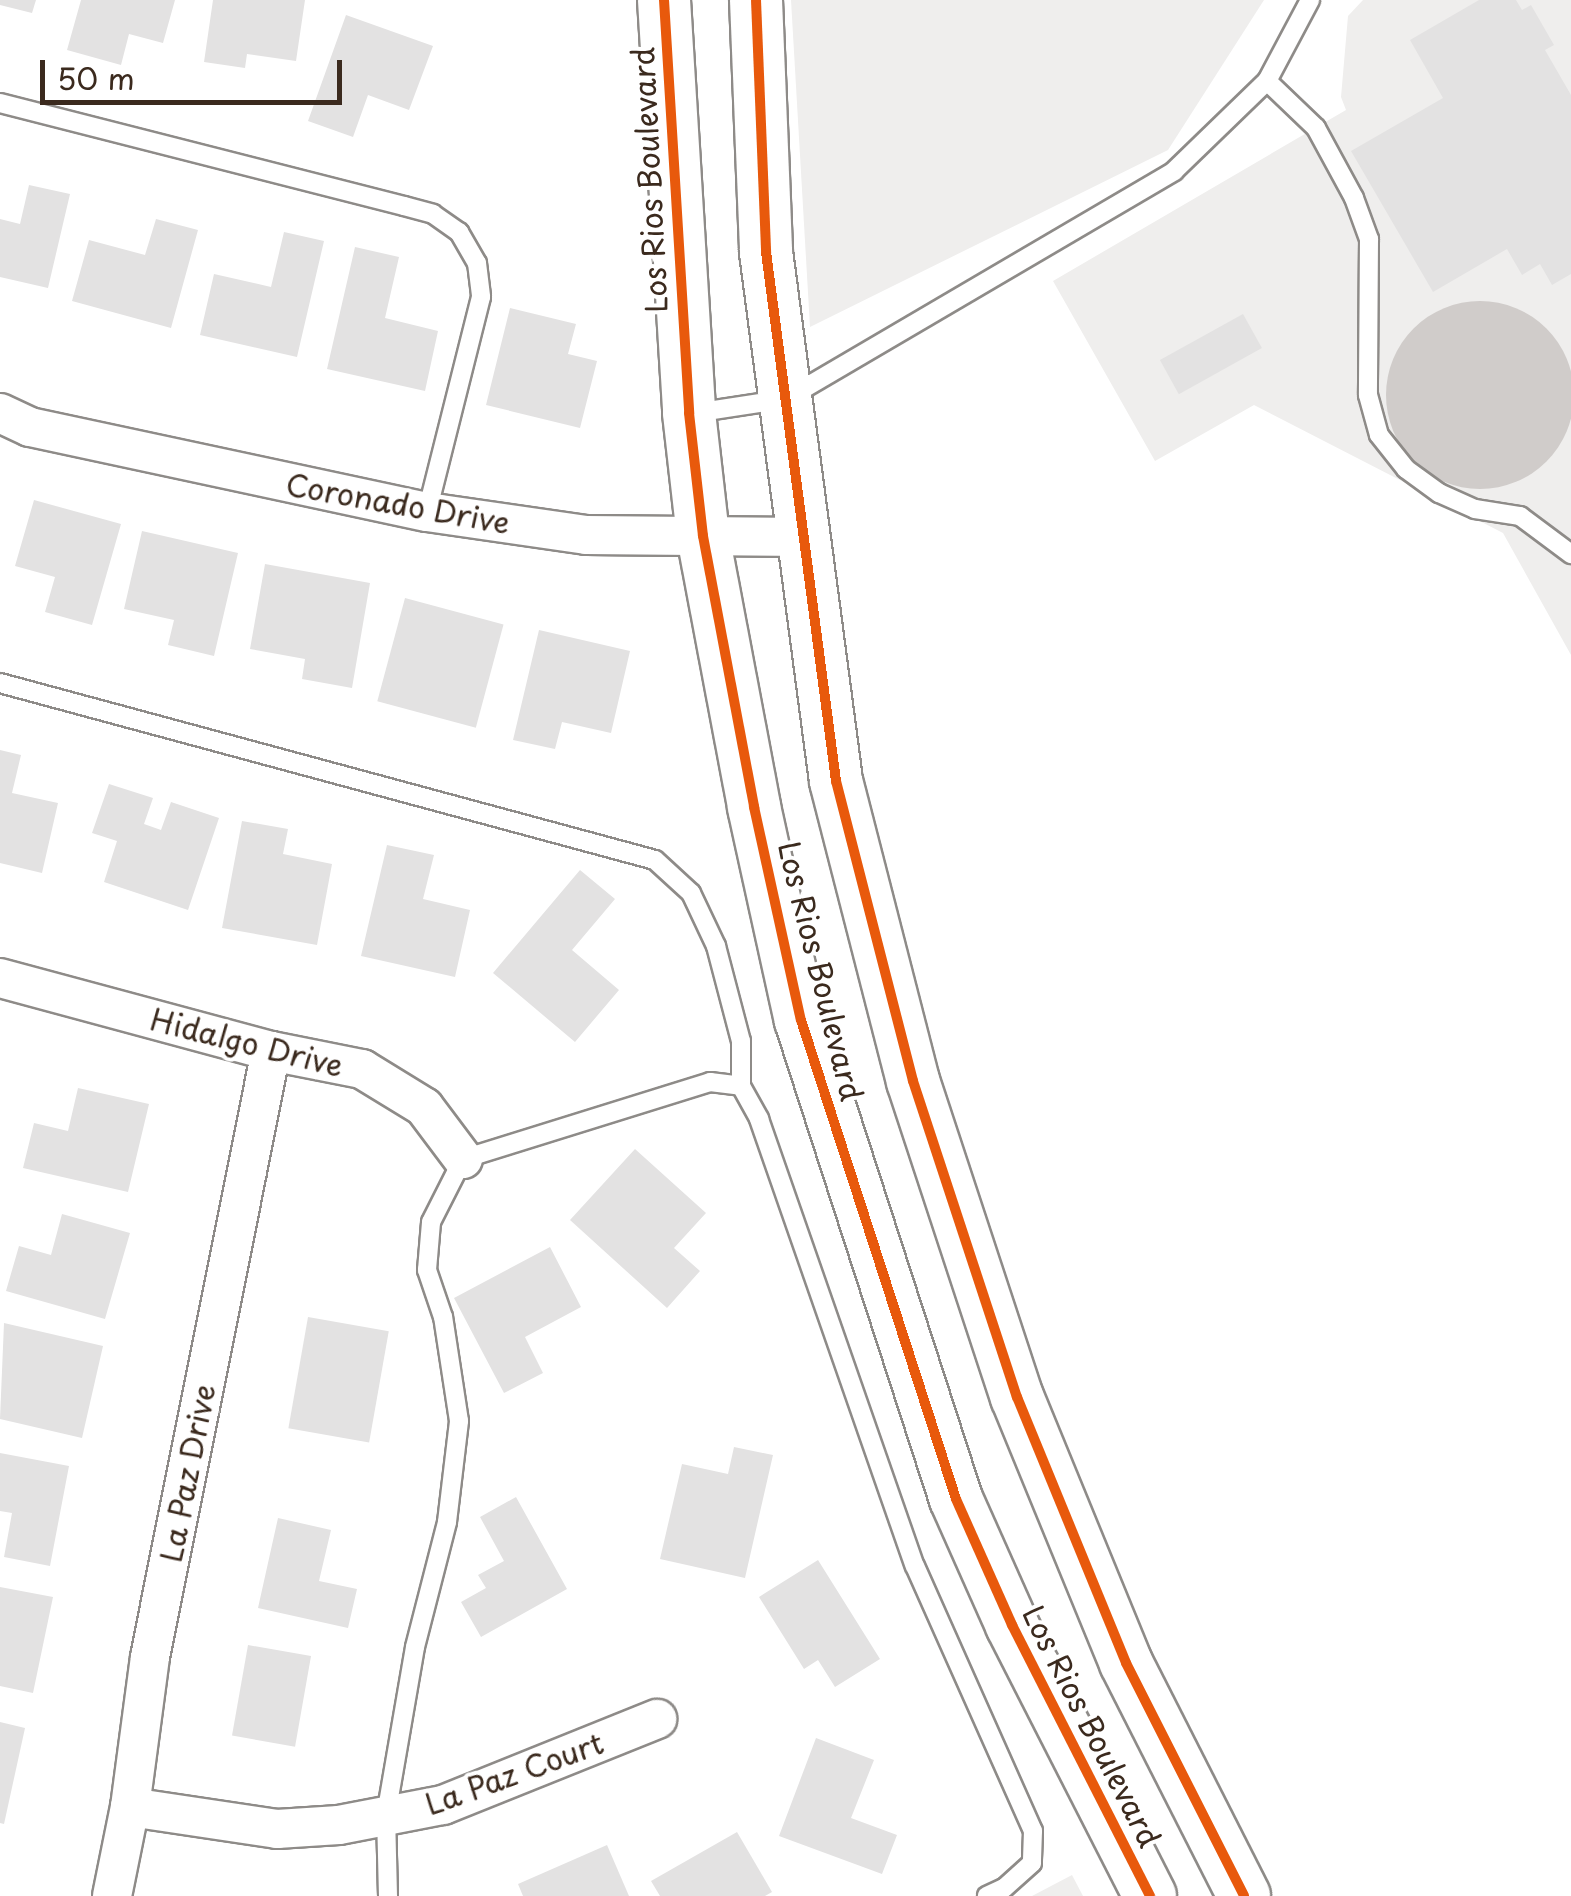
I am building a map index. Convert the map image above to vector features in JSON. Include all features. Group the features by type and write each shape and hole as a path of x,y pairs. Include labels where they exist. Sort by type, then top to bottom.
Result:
{"main road":[{"name":"Los Rios Boulevard","path":"664,0 688,413 703,536 754,807 802,1020 956,1500 1012,1624 1150,1896"},
{"name":"Los Rios Boulevard","path":"756,0 766,252 836,781 913,1082 1018,1397 1225,1892"}],"street":[{"name":"Coronado Drive","path":"0,413 30,427 426,512 586,534 804,537"},
{"name":"Hidalgo Drive","path":"0,978 271,1052 362,1070 424,1107 463,1158"},
{"name":"La Paz Drive","path":"112,1896 130,1807 150,1657 271,1052"},
{"name":"La Paz Court","path":"130,1807 277,1829 340,1825 443,1804 658,1718"}],"lane":[{"path":"688,413 786,399 1174,172 1266,82 1310,0"},
{"path":"1266,82 1316,128 1354,198 1369,239 1368,396 1378,435 1406,469 1439,493 1474,509 1520,516 1571,554"},
{"path":"0,102 433,214 459,232 477,263 481,297 426,512"},
{"path":"0,683 655,860 691,893 716,946 741,1041 740,1086 759,1119 915,1566 1032,1830 1032,1864 1004,1888 987,1896"},
{"path":"388,1896 386,1816 415,1647 447,1522 459,1421 443,1317 427,1270 432,1222 463,1158 710,1082 740,1086"}],"shaded area":[{"path":"791,0 1264,0 1168,150 810,327"},
{"path":"1363,0 1571,0 1571,655 1503,533 1254,405 1155,461 1053,281 1346,110 1341,97 1348,16"},
{"path":"1480,301 1516,308 1547,328 1567,359 1574,395 1567,431 1547,462 1516,482 1480,489 1444,482 1413,462 1393,431 1386,395 1393,359 1413,328 1444,308"},
{"path":"1072,1875 1083,1896 1032,1896"}],"building":[{"path":"0,0 36,0 32,13 0,5"},
{"path":"81,0 175,0 163,43 129,34 121,65 67,50"},
{"path":"213,0 305,0 296,61 247,54 245,68 204,62"},
{"path":"1479,0 1516,0 1522,10 1531,5 1554,45 1545,50 1571,95 1571,274 1552,285 1540,264 1522,275 1507,249 1433,292 1351,151 1443,98 1410,40"},
{"path":"346,15 433,46 409,110 368,95 353,137 308,121"},
{"path":"29,185 70,194 48,288 0,277 0,219 20,224"},
{"path":"156,219 198,230 171,328 72,301 89,240 145,255"},
{"path":"284,232 324,241 297,357 200,335 214,274 271,287"},
{"path":"355,247 399,257 385,318 438,331 425,391 327,369"},
{"path":"510,308 576,324 568,354 597,361 580,428 486,405"},
{"path":"1243,314 1262,348 1179,394 1160,360"},
{"path":"34,500 121,524 92,625 45,612 55,577 15,566"},
{"path":"142,531 238,553 214,656 168,645 174,620 124,609"},
{"path":"265,564 370,583 352,688 302,679 305,659 250,649"},
{"path":"405,598 504,624 476,728 377,701"},
{"path":"539,630 630,651 611,733 562,722 555,749 513,740"},
{"path":"0,750 21,755 12,793 58,803 42,873 0,863"},
{"path":"109,784 153,798 144,824 161,830 171,802 219,818 188,910 104,882 117,841 92,833"},
{"path":"242,821 288,829 283,854 332,864 317,945 222,928"},
{"path":"387,845 434,855 423,899 470,910 455,977 361,956"},
{"path":"580,870 615,899 572,950 619,990 575,1042 493,973"},
{"path":"78,1088 149,1104 128,1192 23,1168 34,1123 68,1131"},
{"path":"635,1149 706,1213 674,1248 700,1271 667,1308 570,1220"},
{"path":"62,1214 130,1233 105,1319 6,1291 19,1246 51,1255"},
{"path":"550,1247 581,1307 525,1337 543,1373 504,1393 454,1298"},
{"path":"308,1317 389,1331 369,1443 288,1428"},
{"path":"4,1323 103,1346 82,1438 0,1419"},
{"path":"734,1447 773,1455 745,1578 660,1559 682,1464 728,1474"},
{"path":"0,1453 69,1466 50,1566 4,1557 12,1513 0,1511"},
{"path":"516,1497 567,1589 481,1637 461,1602 486,1588 478,1575 504,1561 480,1517"},
{"path":"278,1518 331,1530 319,1581 357,1589 348,1628 258,1608"},
{"path":"818,1560 880,1659 835,1687 818,1660 804,1669 759,1597"},
{"path":"0,1587 53,1597 33,1693 0,1686"},
{"path":"248,1645 311,1656 295,1747 232,1736"},
{"path":"0,1722 25,1728 4,1824 0,1823"},
{"path":"816,1738 874,1760 851,1818 897,1835 882,1874 779,1836"},
{"path":"737,1832 772,1892 765,1896 660,1896 651,1881"},
{"path":"607,1845 629,1896 523,1896 518,1884"}],"cycle path":[{"path":"664,0 689,413 703,536 754,807 801,1020 956,1499 1012,1625 1150,1896"},
{"path":"756,0 766,252 836,781 913,1081 1017,1397 1126,1663 1244,1896"}]}
